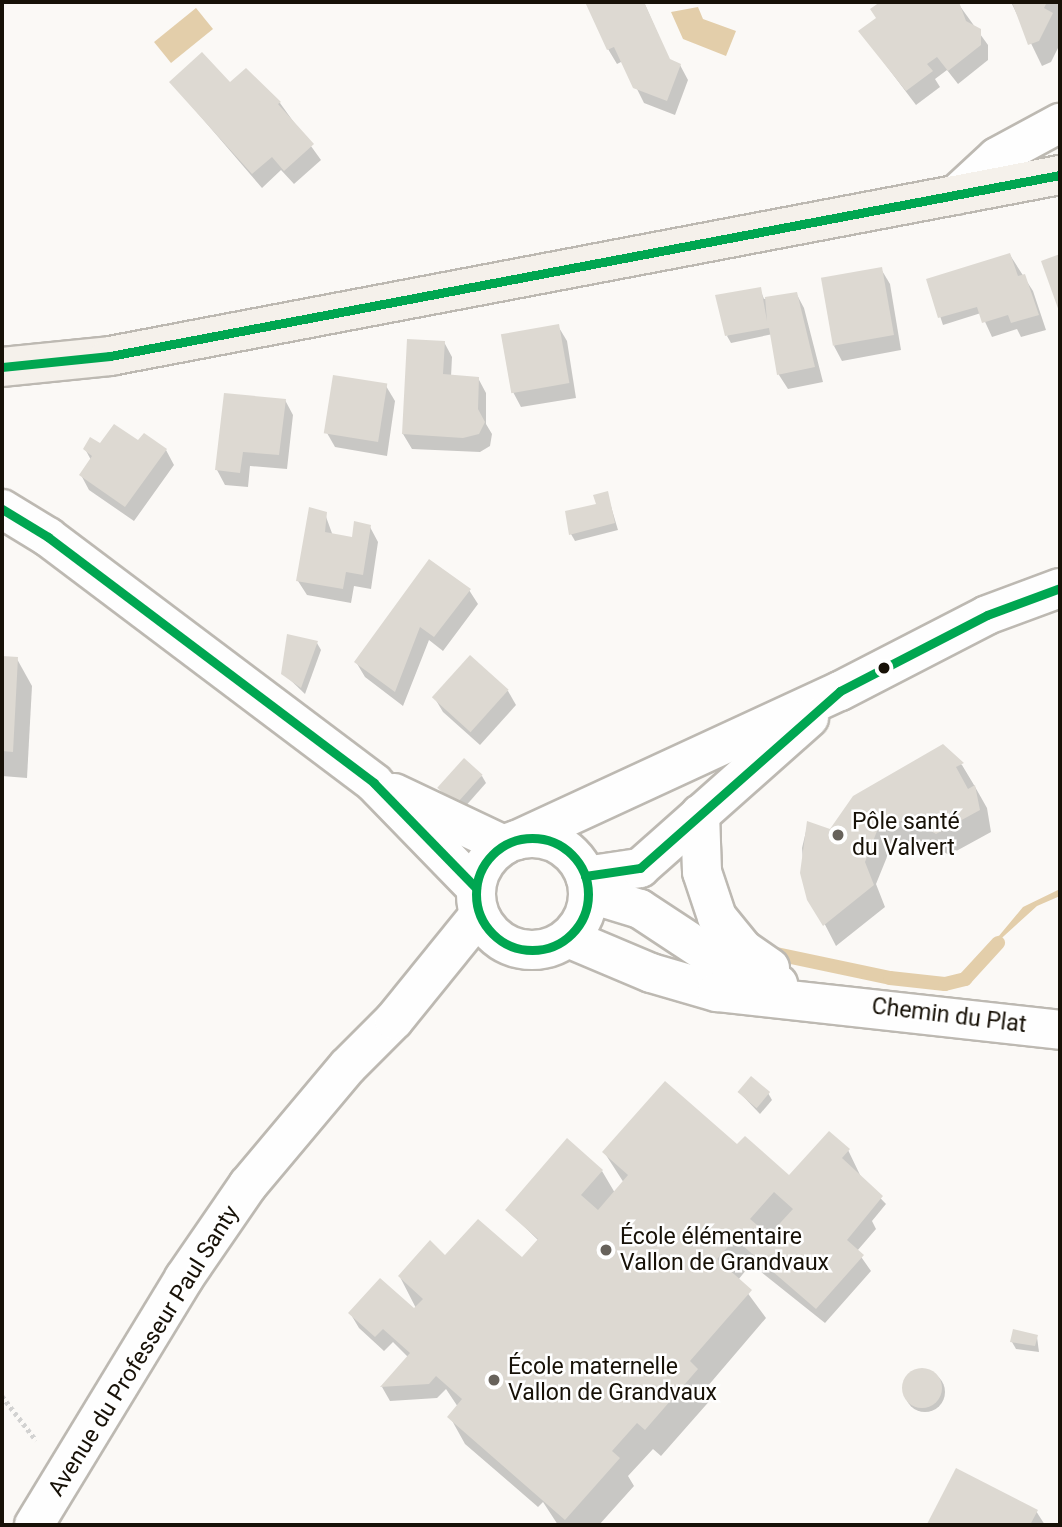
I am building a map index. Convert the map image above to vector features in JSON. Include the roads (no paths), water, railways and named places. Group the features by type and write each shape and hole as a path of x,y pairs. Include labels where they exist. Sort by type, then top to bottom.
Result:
{"main road":[{"path":"956,195 997,157 1060,123"},
{"path":"2,368 122,354 1060,175"},
{"path":"2,509 48,537 374,783 485,915 534,951 568,938 586,910 587,884 565,849 551,841 511,843 374,783"},
{"name":"Avenue du Professeur Paul Santy","path":"34,1525 184,1278 248,1185 348,1066 394,1020 485,915 490,856 511,843 840,691 987,615 1060,588"},
{"name":"Avenue du Professeur Paul Santy","path":"587,884 640,868 840,691"},
{"name":"Chemin du Plat","path":"700,814 702,872 725,932 784,978 837,1003"},
{"name":"Chemin du Plat","path":"587,884 640,909 722,963 837,1003"},
{"name":"Chemin du Plat","path":"568,938 685,984 742,995 837,1003 1060,1030"}],"waterway":[{"path":"767,952 890,978 945,984 965,979 998,943"}],"place":[{"name":"Pôle santé du Valvert","path":"838,835"},
{"name":"École élémentaire Vallon de Grandvaux","path":"606,1250"},
{"name":"École maternelle Vallon de Grandvaux","path":"494,1380"}]}
